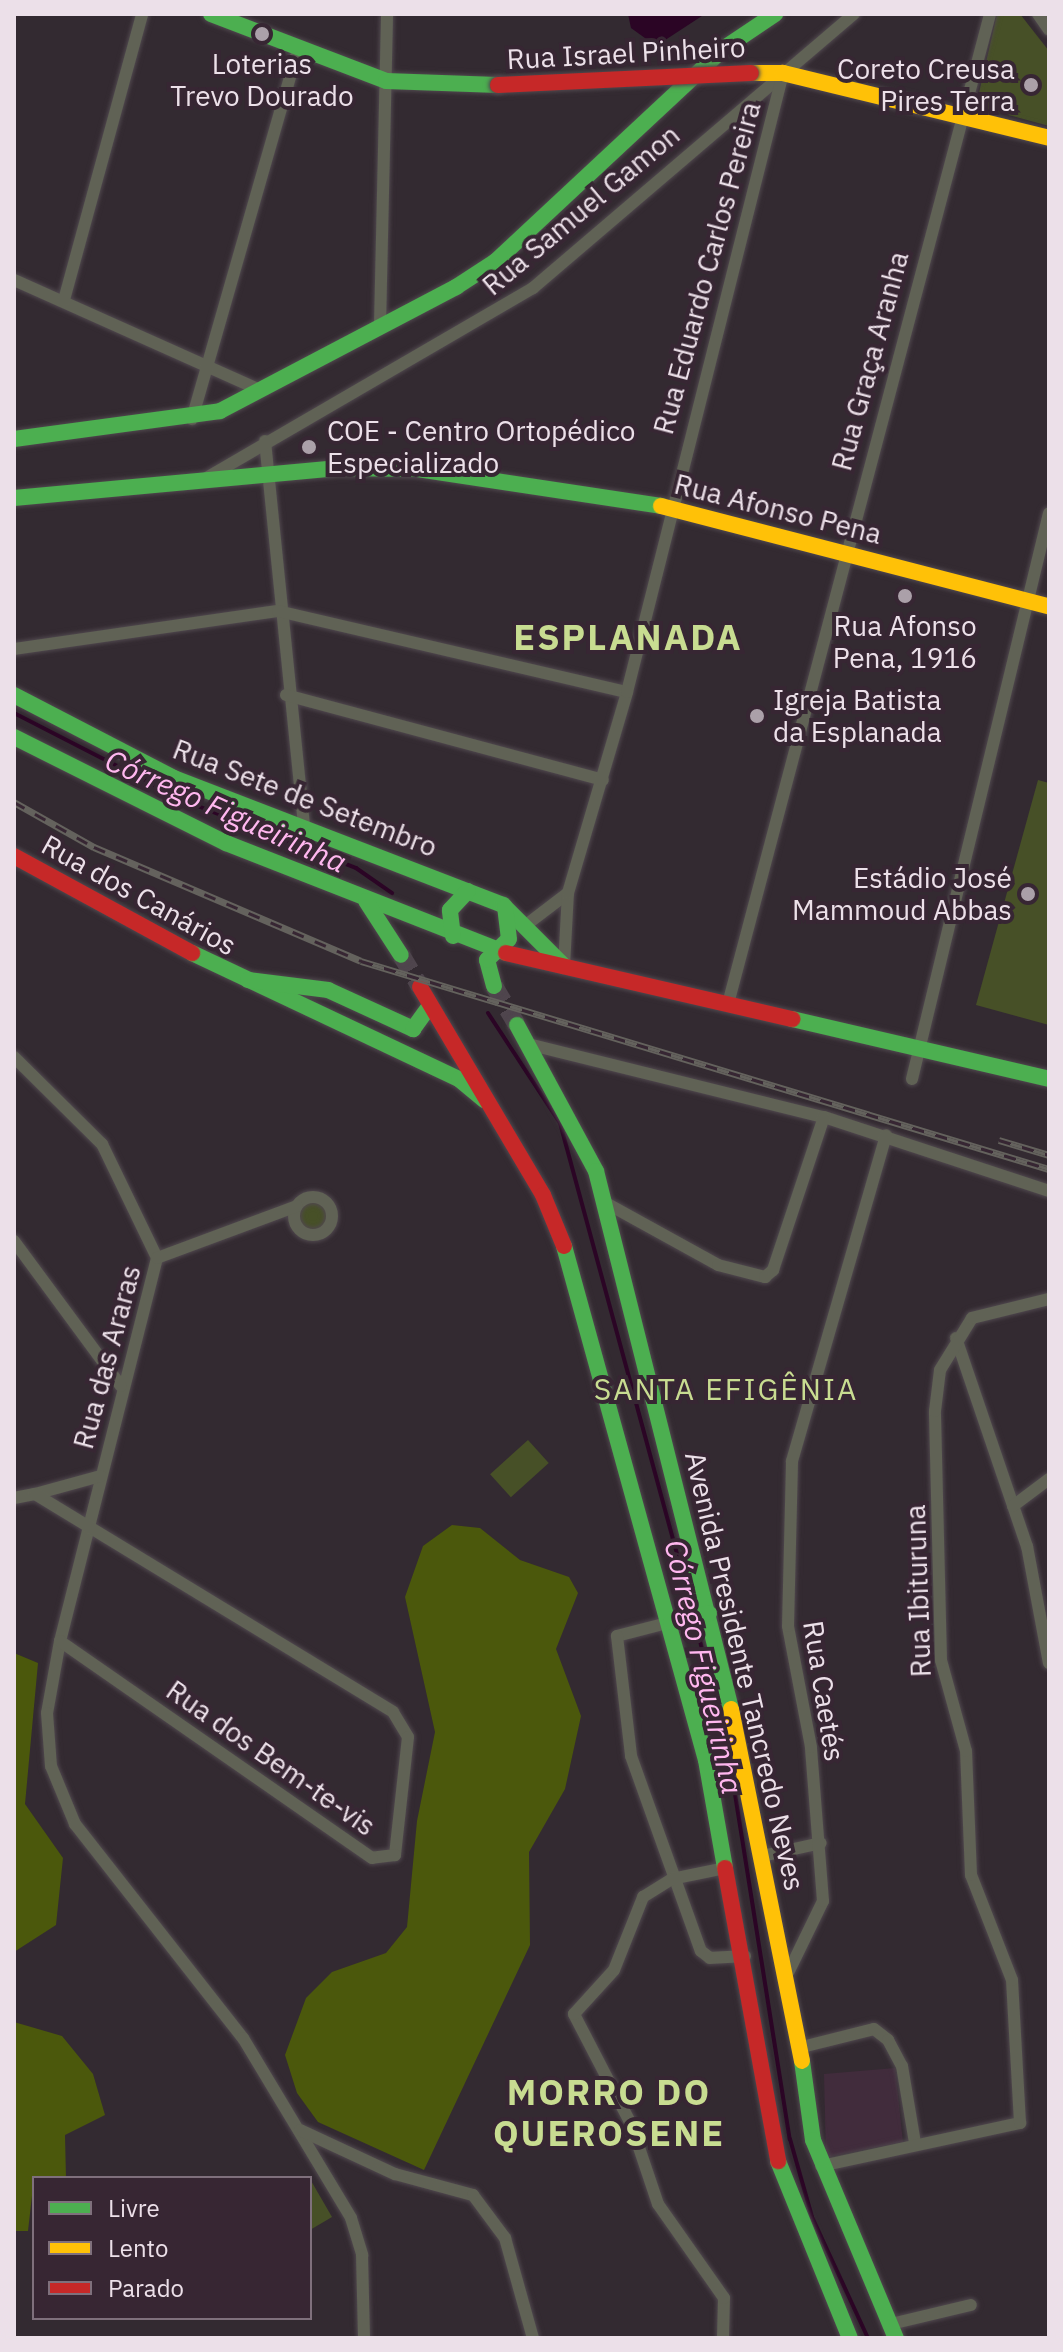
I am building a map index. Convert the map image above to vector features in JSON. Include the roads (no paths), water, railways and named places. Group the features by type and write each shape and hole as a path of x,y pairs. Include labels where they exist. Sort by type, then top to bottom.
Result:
{"main road":[{"name":"Rua Israel Pinheiro","path":"211,14 386,81 498,85 783,73 961,113 1049,138"},
{"path":"14,439 192,419 260,390 496,261 702,67 775,14"},
{"name":"Rua Afonso Pena","path":"14,498 193,486 268,474 417,469 669,507 1049,606"},
{"name":"Rua Sete de Setembro","path":"14,695 172,781 304,825 503,905 564,966"},
{"path":"14,737 366,901 493,950 729,1000 1049,1079"},
{"path":"162,807 172,781"},
{"name":"Rua dos Canários","path":"14,856 239,979 438,1069 490,1105"},
{"path":"453,936 450,910 468,891"},
{"path":"366,901 401,955"},
{"path":"494,986 486,966 493,950 512,928 503,905"},
{"path":"239,979 328,990 413,1029 430,1006"},
{"name":"Avenida Presidente Tancredo Neves","path":"420,987 490,1105 566,1251 671,1622 745,1956 779,2169 850,2338"},
{"name":"Avenida Presidente Tancredo Neves","path":"517,1025 583,1135 604,1202 709,1613 789,1971 798,2048 821,2166 894,2331"},
{"path":"671,1622 709,1613"}],"street":[{"path":"64,300 142,14"},
{"path":"380,325 387,14"},
{"name":"Rua Samuel Gamon","path":"193,486 265,441 533,288 854,14"},
{"name":"Rua Graça Aranha","path":"729,1000 843,551 990,14"},
{"path":"1038,14 1049,30"},
{"path":"192,419 298,49"},
{"name":"Rua Eduardo Carlos Pereira","path":"564,966 568,893 627,692 669,507 783,73"},
{"path":"14,280 260,390"},
{"path":"265,441 286,695 304,825"},
{"path":"912,1079 1025,600 1049,513"},
{"path":"14,649 278,611 627,692"},
{"path":"286,695 603,780"},
{"path":"526,925 568,893"},
{"path":"528,1044 824,1117 1049,1191"},
{"name":"Rua das Araras","path":"14,1057 102,1144 157,1258 121,1386 60,1641 47,1713 51,1766 75,1824 243,2038 300,2130 357,2234 364,2338"},
{"path":"604,1202 718,1265 760,1277 773,1270 824,1117"},
{"name":"Rua Caetés","path":"789,1971 822,1913 821,1843 788,1626 792,1461 886,1135"},
{"path":"157,1258 297,1206"},
{"path":"14,1241 121,1386"},
{"name":"Rua Ibituruna","path":"915,2143 1017,2127 1021,2084 1012,1980 971,1875 966,1751 941,1660 935,1411 940,1370 956,1338 981,1312 1049,1299"},
{"path":"956,1338 1013,1506 1049,1663"},
{"path":"14,1498 101,1476"},
{"path":"1013,1506 1049,1479"},
{"path":"35,1494 89,1527"},
{"name":"Rua dos Bem-te-vis","path":"60,1641 372,1858 389,1860 399,1849 408,1737 393,1712 89,1527"},
{"path":"671,1622 617,1636 631,1756 672,1879 704,1955 745,1956"},
{"path":"762,1856 821,1843"},
{"path":"723,2338 724,2298 658,2204 631,2124 576,2021 578,2002 614,1970 632,1912 672,1879 725,1868"},
{"path":"798,2048 874,2029 888,2040 902,2066 915,2143 821,2166"},
{"path":"300,2130 395,2174 473,2195 505,2238 533,2338"},
{"path":"894,2331 971,2305"}],"waterway":[{"name":"Córrego Figueirinha","path":"14,713 185,801 356,868 392,893"},
{"name":"Córrego Figueirinha","path":"488,1013 560,1123 693,1613"},
{"name":"Córrego Figueirinha","path":"695,1621 729,1756 790,2139 812,2217 868,2338"}],"tunnel":[{"path":"401,955 420,987"},
{"path":"494,986 517,1025"}],"railway":[{"path":"14,802 94,847 361,961 1049,1169"},
{"path":"999,1140 1049,1155"}],"place":[{"name":"Loterias Trevo Dourado","path":"262,34"},
{"name":"Coreto Creusa Pires Terra","path":"1031,85"},
{"name":"COE - Centro Ortopédico Especializado","path":"309,447"},
{"name":"Rua Afonso Pena, 1916","path":"905,596"},
{"name":"Igreja Batista da Esplanada","path":"757,716"},
{"name":"Estádio José Mammoud Abbas","path":"1028,894"}],"district":[{"name":"ESPLANADA","path":"628,637"},
{"name":"SANTA EFIGÊNIA","path":"726,1389"},
{"name":"MORRO DO QUEROSENE","path":"609,2112"}]}
